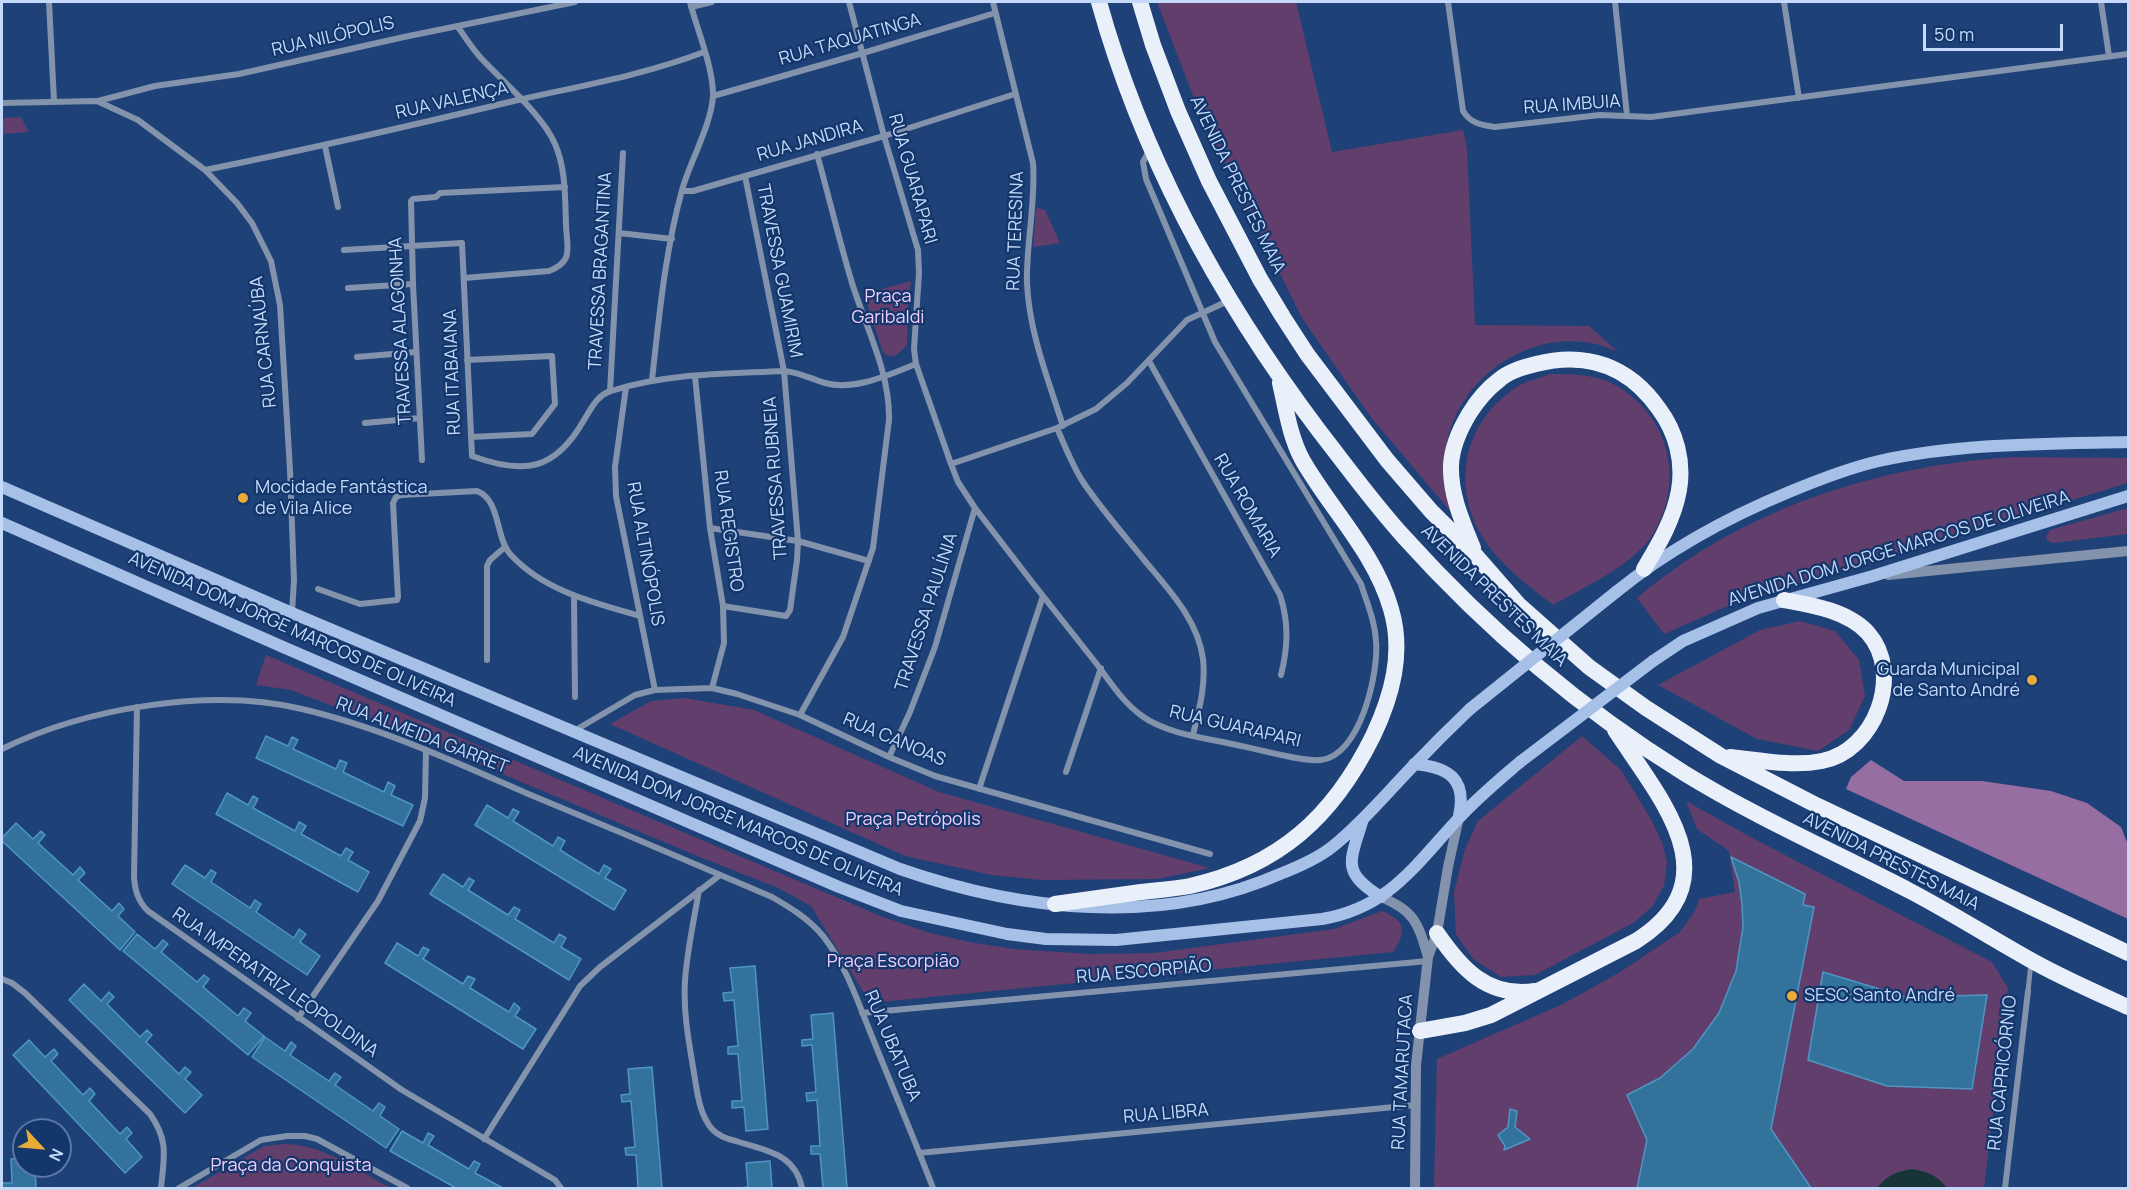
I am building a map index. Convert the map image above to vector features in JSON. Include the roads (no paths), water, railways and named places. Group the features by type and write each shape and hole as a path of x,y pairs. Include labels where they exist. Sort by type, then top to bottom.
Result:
{"highway":[{"name":"AVENIDA PRESTES MAIA","path":"1099,2 1106,29 1150,149 1190,230 1229,300 1278,376 1361,486 1405,538 1511,645 1612,724 1683,773 1769,821 1912,892 2031,961 2128,1007"},
{"name":"AVENIDA PRESTES MAIA","path":"1140,2 1153,45 1178,111 1209,180 1260,279 1307,354 1387,460 1519,605 1590,667 1646,708 1722,756 1818,806 2128,953"},
{"path":"1477,557 1464,527 1452,488 1451,464 1465,421 1486,391 1506,375 1544,362 1578,359 1590,360 1628,377 1650,396 1669,423 1679,452 1679,489 1675,507 1670,523 1644,569"},
{"path":"1055,904 1189,886 1242,870 1267,858 1298,838 1335,798 1362,757 1379,723 1393,684 1396,663 1396,628 1391,609 1369,559 1297,450 1278,376"},
{"path":"1722,756 1785,763 1823,761 1842,752 1860,739 1877,712 1883,695 1884,669 1876,645 1868,634 1860,626 1844,617 1821,608 1784,600"},
{"path":"1420,1031 1479,1019 1507,1008 1653,930 1674,906 1685,875 1682,845 1665,807 1612,724"},
{"path":"1437,933 1457,962 1485,982 1507,991 1521,993 1541,990"}],"main road":[{"path":"1644,569 1696,536 1733,517 1828,476 1878,461 1923,453 1999,446 2128,442"},
{"name":"AVENIDA DOM JORGE MARCOS DE OLIVEIRA","path":"2,487 292,613 900,869 988,894 1095,908 1154,906 1220,896 1256,885 1330,849 1362,821 1414,764 1470,709 1644,569"},
{"name":"AVENIDA DOM JORGE MARCOS DE OLIVEIRA","path":"2,523 663,812 901,911 1007,934 1055,939 1116,940 1347,913 1380,897 1408,875 1459,817 1520,762 1653,661 1683,642 1732,618 1784,600 1873,576 2128,496"},
{"path":"1414,764 1430,765 1442,769 1456,780 1462,801 1459,817"},
{"path":"1362,821 1351,859 1352,871 1363,886 1380,897"}],"street":[{"path":"49,2 54,101"},
{"name":"RUA NILÓPOLIS","path":"97,101 133,90 239,74 575,2"},
{"path":"652,380 657,328 682,191 713,96 704,52 690,4 712,2"},
{"name":"RUA GUARAPARI","path":"849,2 884,136 918,250 919,273 914,349 916,363 958,482 975,508 1042,596 1101,668 1121,697 1145,718 1164,727 1193,735 1309,760 1330,758 1341,751 1361,718 1367,703 1377,655 1375,626 1361,584 1215,342 1146,179 1143,162 1150,149"},
{"name":"RUA TERESINA","path":"993,2 1033,163 1034,185 1027,248 1027,285 1031,319 1060,427 1075,469 1084,483 1116,526 1178,600 1191,623 1203,657 1202,697 1193,735"},
{"name":"RUA IMBUIA","path":"1448,2 1461,103 1466,116 1472,121 1480,125 1496,127 1600,115 1652,117 2128,54"},
{"path":"1615,2 1627,115"},
{"path":"1784,2 1799,98"},
{"path":"2101,2 2109,56"},
{"name":"RUA TAQUATINGA","path":"713,96 995,13"},
{"path":"458,27 478,55 521,100 555,142 563,168 567,255 561,266 549,271 464,278"},
{"name":"RUA VALENÇA","path":"205,170 325,146 521,100 675,63 704,52"},
{"name":"RUA JANDIRA","path":"682,191 693,191 884,136 1015,94"},
{"name":"RUA CARNAÚBA","path":"2,103 97,101 138,120 205,170 237,203 252,223 271,261 280,305 290,470 294,580 292,613"},
{"path":"325,146 338,207"},
{"name":"TRAVESSA BRAGANTINA","path":"610,391 623,153"},
{"path":"800,715 843,637 873,548 890,401 853,283 817,154"},
{"name":"TRAVESSA GUAMIRIM","path":"745,176 784,371"},
{"name":"TRAVESSA ALAGOINHA","path":"422,460 412,284 411,201 440,193 565,187"},
{"path":"618,233 672,239"},
{"name":"RUA ITABAIANA","path":"344,250 462,243 472,456 512,468 532,466 565,447 578,432 597,400 610,391"},
{"path":"348,288 412,284"},
{"path":"951,464 1060,427 1096,409 1127,383 1187,320 1229,300"},
{"path":"357,357 416,352"},
{"path":"468,360 552,356 555,405 532,434 471,437"},
{"name":"RUA ROMARIA","path":"1149,361 1280,595 1285,616 1287,642 1281,675"},
{"path":"610,391 652,380 784,371 836,385 884,378 916,363"},
{"name":"TRAVESSA RUBNEIA","path":"723,606 786,616 790,610 798,560 798,541 784,371"},
{"name":"RUA REGISTRO","path":"695,376 710,528 723,606 724,643 712,688"},
{"name":"RUA ALTINÓPOLIS","path":"626,387 615,467 616,490 621,526 655,690"},
{"path":"365,423 420,418"},
{"path":"318,589 360,604 397,600 393,503 396,497 470,491 482,493 489,502 505,547 511,556 526,568 574,597 640,616"},
{"name":"TRAVESSA PAULÍNIA","path":"889,757 910,712 935,647 975,508"},
{"path":"710,528 798,541 869,561"},
{"path":"487,660 487,566 490,560 505,547"},
{"path":"1873,576 2128,552"},
{"path":"979,789 1042,596"},
{"path":"574,597 576,697"},
{"path":"1065,772 1101,668"},
{"name":"RUA CANOAS","path":"574,731 635,695 655,690 712,688 756,699 800,715 935,776 1210,854"},
{"name":"RUA ALMEIDA GARRET","path":"2,749 41,732 137,707 188,701 269,703 328,715 426,750 772,897 796,911 810,923"},
{"name":"RUA IMPERATRIZ LEOPOLDINA","path":"137,707 134,877 137,896 148,911 402,1090 555,1180 561,1188"},
{"path":"298,1018 378,901 420,821 425,798 426,750"},
{"name":"RUA TAMARUTACA","path":"1415,1188 1415,1105 1428,959 1437,933 1459,817"},
{"path":"484,1139 580,986 600,967 720,875"},
{"path":"699,890 687,957 685,998 698,1095 703,1111 713,1131 723,1137 776,1154 789,1161 799,1177 802,1188"},
{"name":"RUA TAMARUTACA","path":"1380,897 1401,906 1414,917 1419,926 1428,959"},
{"name":"RUA UBATUBA","path":"810,923 824,938 838,960 933,1188"},
{"name":"RUA ESCORPIÃO","path":"862,1013 1428,959"},
{"name":"RUA CAPRICÓRNIO","path":"2005,1188 2031,961"},
{"path":"2,979 26,993 150,1114 160,1129 165,1147 161,1188"},
{"name":"RUA LIBRA","path":"919,1153 1415,1105"},
{"path":"179,1188 261,1140 287,1136 305,1136 317,1140 407,1188"}],"place":[{"name":"Mocidade Fantástica de Vila Alice","path":"243,498"},
{"name":"Guarda Municipal de Santo André","path":"2032,680"},
{"name":"SESC Santo André","path":"1792,996"}],"park label":[{"name":"Praça Garibaldi","path":"888,307"},
{"name":"Praça Petrópolis","path":"913,820"},
{"name":"Praça Escorpião","path":"893,962"},
{"name":"Praça da Conquista","path":"291,1166"}]}
